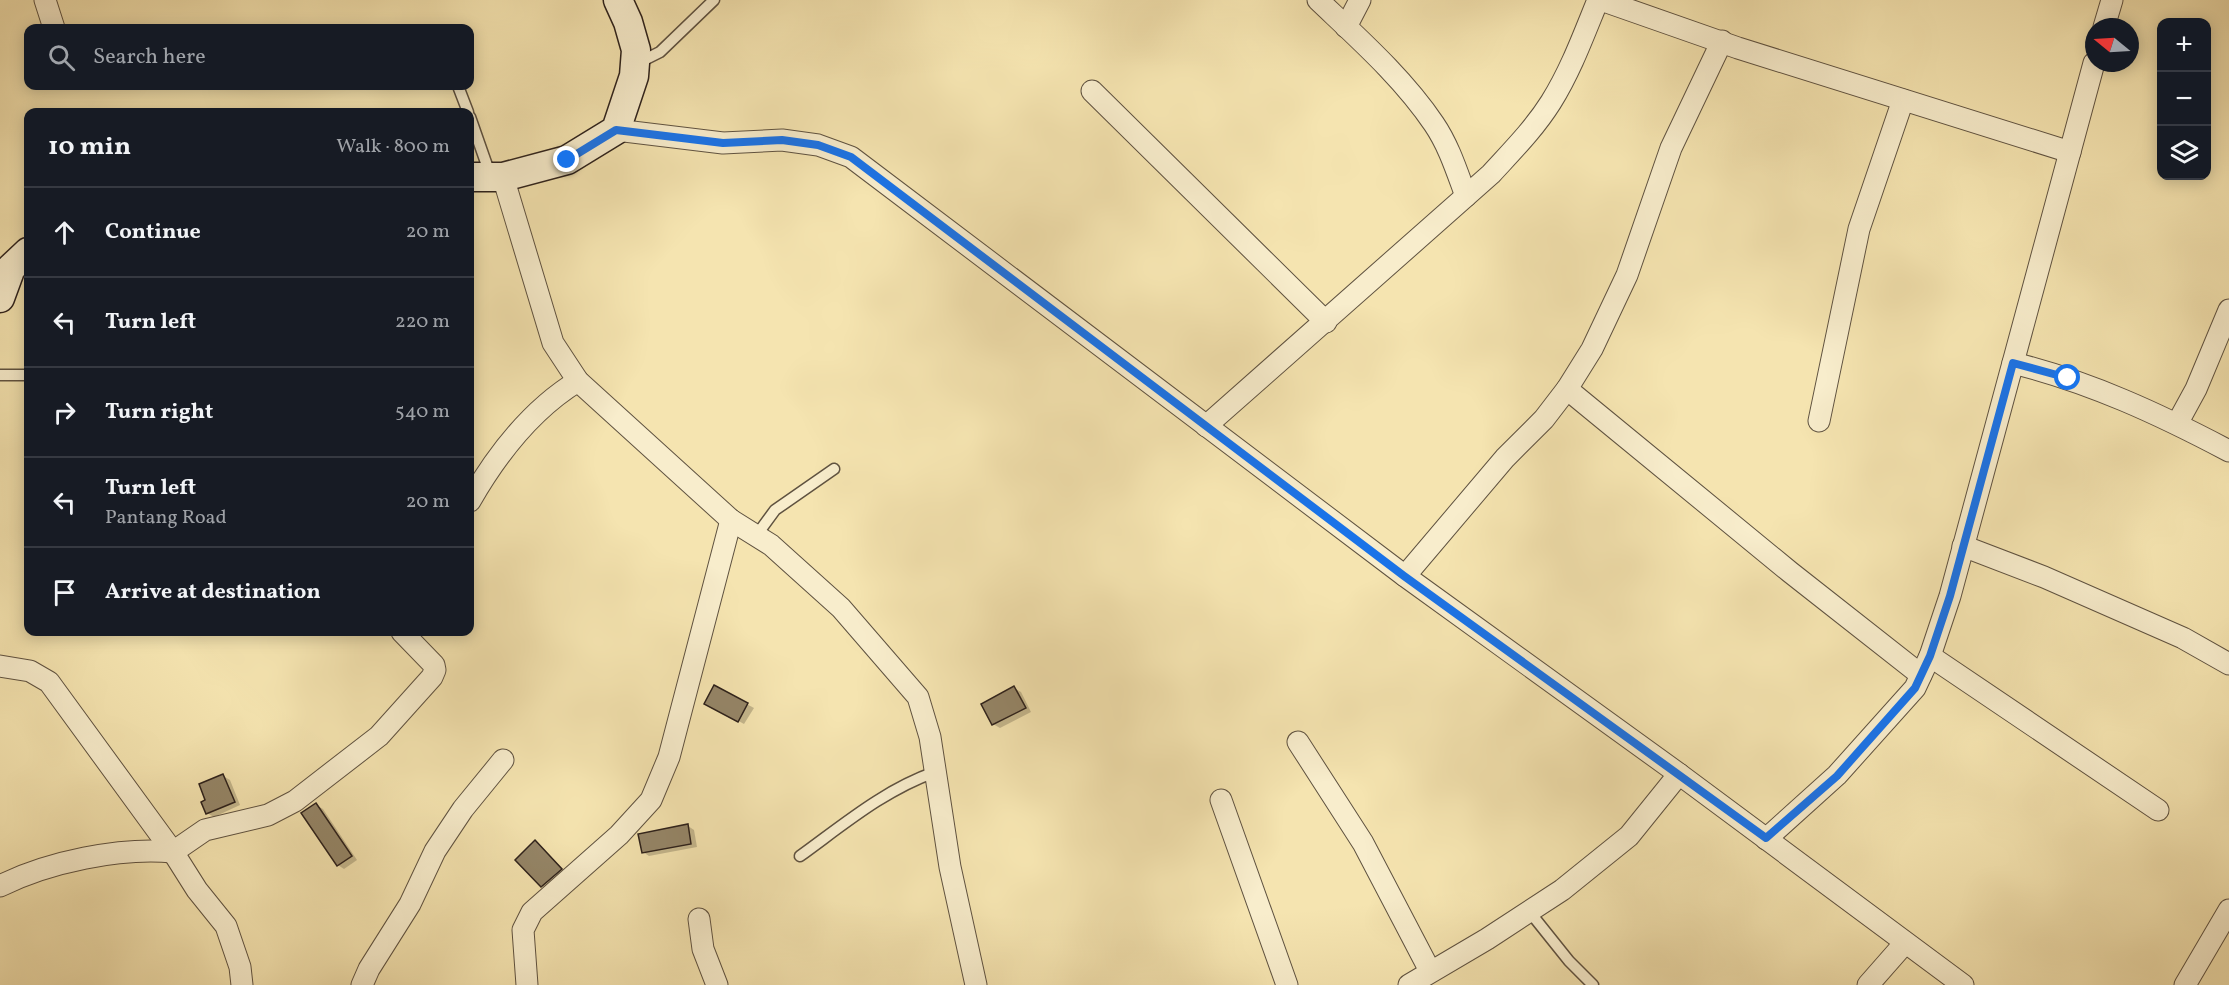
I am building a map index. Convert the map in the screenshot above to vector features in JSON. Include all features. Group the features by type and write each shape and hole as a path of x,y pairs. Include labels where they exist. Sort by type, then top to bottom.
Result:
{"street":[{"path":"45,0 53,24"},
{"path":"616,130 634,76 636,50 618,0"},
{"path":"1318,0 1405,88 1435,125 1450,153 1466,195"},
{"path":"1346,27 1360,0"},
{"path":"1206,426 1491,174 1526,136 1551,103 1600,0 1903,100 2070,152"},
{"path":"2107,18 2112,0"},
{"path":"1404,576 1567,389 1592,349 1627,274 1671,148 1722,41"},
{"path":"1766,838 1837,776 1915,688 1930,656 1963,546 2092,72"},
{"path":"1092,91 1326,322"},
{"path":"1819,421 1859,229 1903,100"},
{"path":"976,985 950,867 930,737 918,697 841,608 771,545 731,520 578,381 553,343 488,177 567,160 616,130 723,143 782,140 818,145 851,157 1404,576 1679,774 1904,944 1963,985"},
{"path":"0,298 11,268 24,256"},
{"path":"2178,422 2196,389 2229,310"},
{"path":"2013,363 2068,378 2178,422 2229,451"},
{"path":"474,494 488,469 524,427 552,397 578,381"},
{"path":"1567,389 1790,572 1921,675"},
{"path":"527,985 523,930 532,912 619,836 651,800 669,757 731,520"},
{"path":"1963,546 2183,638 2229,664"},
{"path":"0,886 56,865 146,849 173,852 205,830 268,815 295,801 379,736 435,670 434,665 406,636"},
{"path":"1930,656 2158,810"},
{"path":"0,666 30,670 49,682 173,852 197,890 226,926 240,967 242,985"},
{"path":"1298,742 1362,843 1430,971"},
{"path":"362,985 410,904 435,851 463,809 503,760"},
{"path":"1409,985 1487,939 1562,890 1629,836 1679,774"},
{"path":"1221,800 1287,985"},
{"path":"2185,985 2229,910"},
{"path":"699,919 703,949 717,985"},
{"path":"1868,985 1904,944"}],"lane":[{"path":"635,64 660,52 714,0"},
{"path":"460,90 466,108"},
{"path":"474,130 488,177"},
{"path":"0,375 24,375"},
{"path":"756,536 775,510 834,469"},
{"path":"800,856 879,799 902,786 936,772"},
{"path":"1529,911 1569,961 1593,985"}],"building":[{"path":"714,685 748,703 738,722 704,704"},
{"path":"1014,686 1026,708 992,725 981,704"},
{"path":"223,774 235,802 206,814 201,802 205,800 199,784"},
{"path":"316,803 352,856 337,866 301,813"},
{"path":"688,824 691,844 642,853 638,834"},
{"path":"535,840 562,869 541,887 515,860"}],"route":[{"path":"567,160 616,130 723,143 782,140 818,145 851,157 1404,576 1766,838 1837,776 1915,688 1930,656 1950,596 2013,363 2068,378"}]}
